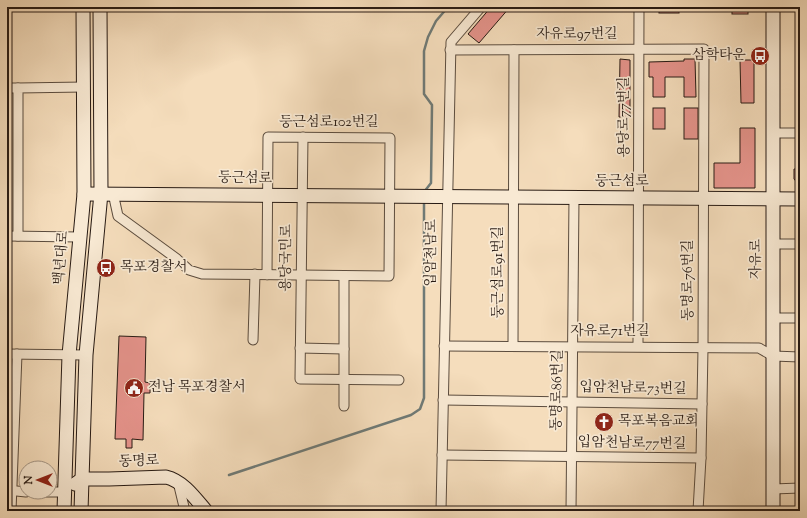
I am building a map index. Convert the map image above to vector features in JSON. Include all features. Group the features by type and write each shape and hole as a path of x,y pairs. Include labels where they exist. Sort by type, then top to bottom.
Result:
{"street":[{"name":"백년대로","path":"64,511 69,355 84,194 83,7"},
{"path":"81,511 86,355 107,193 100,7"},
{"name":"입암천남로","path":"440,511 444,346 445,197 450,50 451,42 481,7"},
{"name":"용당로77번길","path":"638,346 639,7"},
{"name":"자유로","path":"773,511 774,7"},
{"name":"자유로97번길","path":"450,50 704,49"},
{"name":"동명로76번길","path":"698,511 704,348 704,49"},
{"name":"둥근섬로91번길","path":"513,346 514,50"},
{"path":"7,88 84,87"},
{"path":"18,88 18,236"},
{"path":"773,133 800,133"},
{"name":"둥근섬로102번길","path":"268,195 268,137 303,137 390,138 389,196"},
{"name":"용당국민로","path":"303,137 302,275 300,282 300,379 344,379"},
{"path":"107,193 118,216 177,259 189,270 202,274 344,276 389,276 389,196"},
{"name":"둥근섬로","path":"84,194 800,199"},
{"path":"267,275 268,195"},
{"name":"동명로86번길","path":"571,511 574,198"},
{"path":"7,236 79,237"},
{"path":"773,244 800,244"},
{"path":"253,340 255,274"},
{"path":"344,276 344,406"},
{"path":"773,318 800,318"},
{"name":"자유로71번길","path":"444,346 638,346 759,348 773,356"},
{"path":"300,348 344,349"},
{"path":"7,354 86,355"},
{"path":"11,511 9,492 17,354"},
{"path":"773,356 800,357"},
{"path":"344,379 399,380"},
{"name":"입암천남로73번길","path":"443,400 702,404"},
{"name":"입암천남로77번길","path":"442,455 701,458"},
{"name":"동명로","path":"82,479 166,477 178,482"},
{"path":"58,492 64,492 82,479"},
{"path":"178,482 185,511"},
{"path":"178,482 206,511"},
{"path":"773,489 800,488"}],"building":[{"path":"491,7 510,7 479,43 468,34"},
{"path":"659,7 679,7 679,13 659,13"},
{"path":"732,7 748,7 748,14 732,14"},
{"path":"620,59 630,60 630,117 619,117"},
{"path":"684,59 695,59 696,97 684,97 684,77 665,77 665,97 653,97 653,77 649,77 649,62 684,61"},
{"path":"740,60 754,60 754,103 741,103"},
{"path":"653,108 665,108 665,129 653,129"},
{"path":"684,108 698,108 698,139 684,139"},
{"path":"740,128 755,128 755,188 714,188 714,163 740,163"},
{"path":"794,169 800,169 800,186 794,179"},
{"name":"전남 목포경찰서","path":"119,336 146,337 145,382 150,383 150,393 144,393 143,440 132,439 132,448 126,448 126,439 115,439"}],"waterway":[{"path":"424,192 431,183 432,105 424,94 424,51 428,37 436,21 448,7"},
{"path":"229,475 411,415 420,409 424,398 424,201"}],"place":[{"name":"삼학타운","path":"760,56"},
{"name":"목포경찰서","path":"106,268"},
{"name":"전남 목포경찰서","path":"134,388"},
{"name":"목포복음교회","path":"604,422"}]}
